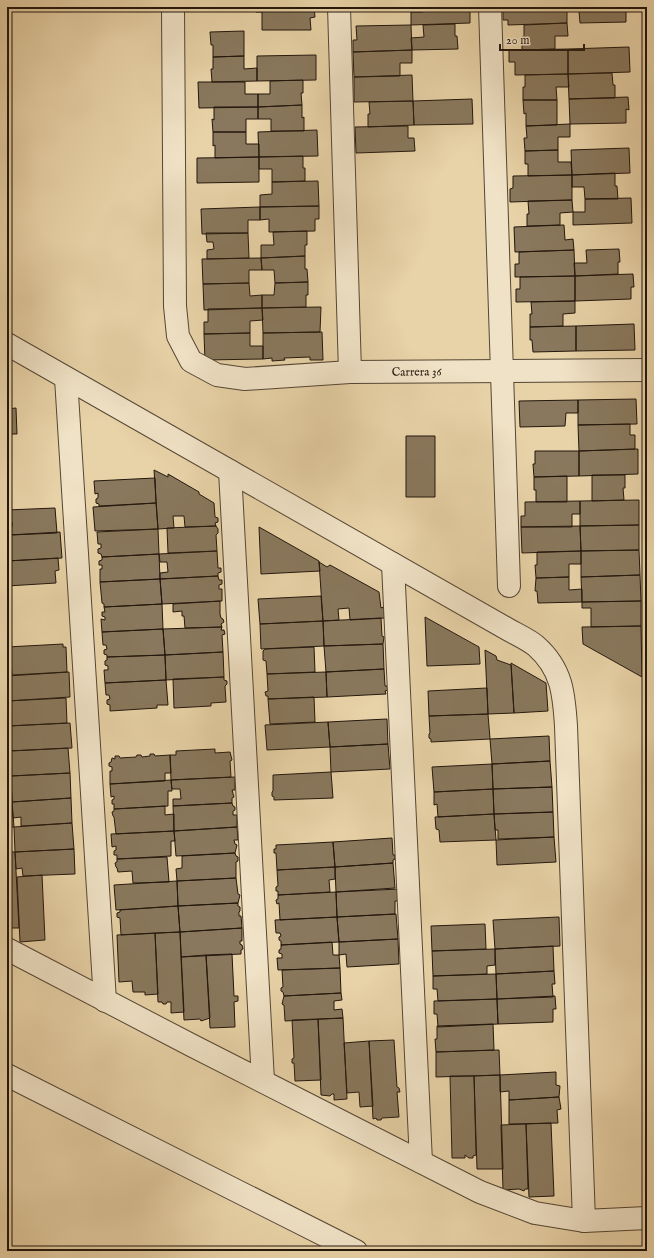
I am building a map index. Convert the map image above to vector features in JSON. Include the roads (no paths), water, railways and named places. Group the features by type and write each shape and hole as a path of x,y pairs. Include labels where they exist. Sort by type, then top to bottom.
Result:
{"street":[{"name":"Carrera 36","path":"173,7 175,306 178,336 191,361 217,375 245,379 350,372 647,370"},
{"path":"339,7 350,372"},
{"path":"490,7 509,586"},
{"path":"7,344 536,646 555,667 564,696 584,1221"},
{"path":"66,378 105,1001"},
{"path":"230,471 263,1081"},
{"path":"393,564 421,1162"},
{"path":"7,949 105,1001 480,1192 535,1213 584,1221 647,1218"},
{"path":"7,1075 356,1251"}]}
